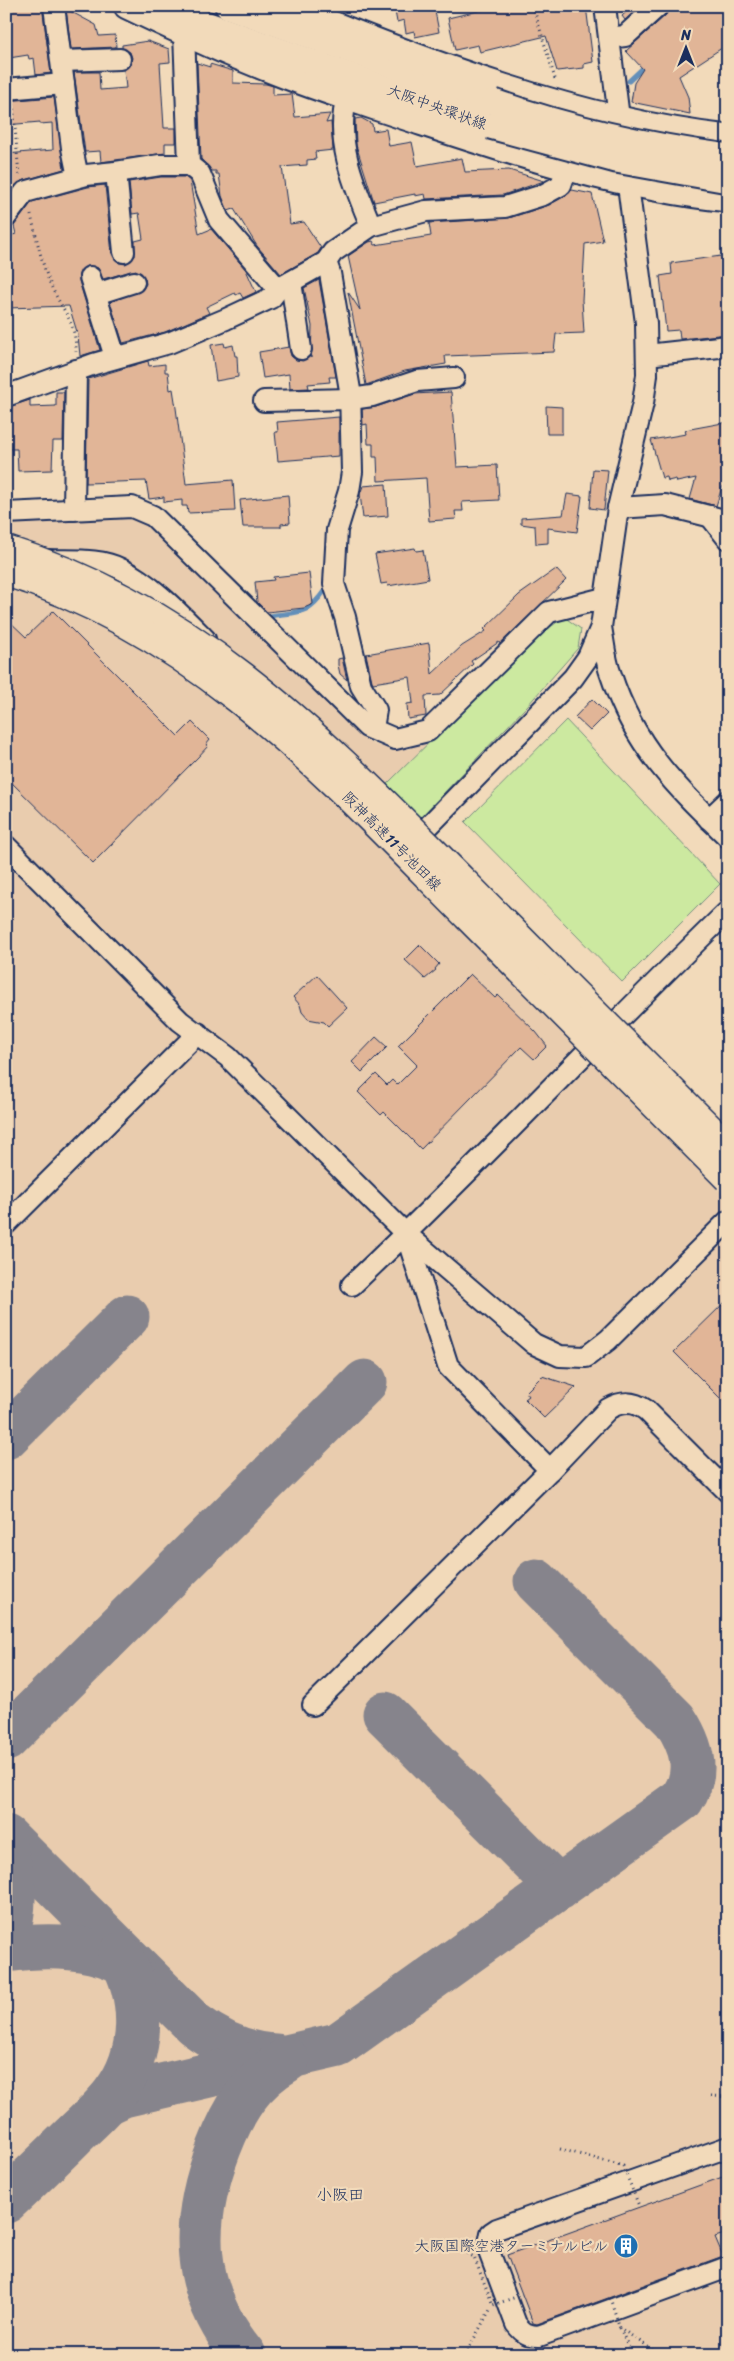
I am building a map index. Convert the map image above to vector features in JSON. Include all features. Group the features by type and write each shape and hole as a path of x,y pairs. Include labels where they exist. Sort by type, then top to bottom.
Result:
{"highway":[{"name":"阪神高速11号池田線","path":"6,550 56,566 146,610 198,642 274,700 358,776 728,1147"},
{"name":"阪神高速11号池田線","path":"6,572 83,601 150,636 216,682 260,716 344,792 728,1178"}],"main road":[{"path":"127,6 266,69 494,147 567,168 628,182 728,199"},
{"name":"大阪中央環状線","path":"155,6 490,126 616,160 728,180"},
{"name":"大阪中央環状線","path":"228,6 494,102 591,131 678,150 728,157"},
{"path":"288,6 359,35 496,83 565,104 619,117 728,138"}],"street":[{"path":"54,6 78,177"},
{"path":"605,6 628,182 654,354 647,375 643,403 618,508 601,627 610,673 632,726 674,785 728,837"},
{"path":"609,38 625,36 658,6"},
{"path":"184,33 189,165"},
{"path":"62,61 120,59"},
{"path":"8,89 64,84"},
{"path":"347,98 343,126 348,160 371,226"},
{"path":"6,217 25,192 78,177 160,165 189,165 200,174 219,220 285,286 301,349"},
{"path":"6,396 76,370 115,357 169,343 206,329 271,298 285,286 326,262 333,252 371,226 426,211 491,208 517,204 543,195 561,185 567,168"},
{"path":"116,172 124,252"},
{"path":"326,262 330,273 351,399 352,477 337,530 333,573 336,593 345,617 362,686 376,710 372,729"},
{"path":"115,357 93,286 134,282"},
{"path":"654,354 728,346"},
{"path":"74,510 76,370"},
{"path":"264,400 351,399 372,396 417,381 454,378"},
{"path":"618,508 665,505 719,518 728,539"},
{"path":"6,513 132,508 153,516 367,727 395,739 428,731 549,612 604,598"},
{"path":"6,559 94,562 121,569 167,601 728,1160"},
{"path":"411,844 573,678 588,657 601,627"},
{"path":"709,819 728,801"},
{"path":"6,846 180,1020 228,1057 406,1234 534,1344 560,1356 586,1357 608,1340 728,1221"},
{"path":"352,1285 406,1234 602,1035 728,911"},
{"path":"6,1224 198,1033"},
{"path":"406,1234 448,1366 550,1470"},
{"path":"313,1705 550,1470 608,1409 618,1404 637,1404 646,1410 728,1492"},
{"path":"728,2147 497,2229 491,2233 488,2250 516,2324 522,2333 531,2336 539,2336 728,2267"}],"path":[{"path":"533,6 559,90"},
{"path":"8,89 13,103 17,164 40,253 53,290 74,329 76,370"},
{"path":"711,2096 728,2097"},
{"path":"560,2149 623,2166 639,2206"},
{"path":"458,2249 474,2257 493,2306"},
{"path":"465,2355 493,2306 522,2295"},
{"path":"610,2298 632,2355"},
{"path":"620,2328 660,2355"}],"shaded area":[{"path":"133,518 147,523 168,539 359,736 373,744 390,749 409,749 433,740 387,784 420,818 388,851 728,1199 728,2355 6,2355 6,523"}],"green space":[{"path":"564,617 581,629 578,648 527,706 420,818 387,784 533,640"},
{"path":"566,720 720,884 622,982 465,822"}],"building":[{"path":"9,6 42,6 51,73 36,75 34,58 29,59 28,55 9,58 6,28"},
{"path":"394,6 434,6 439,32 415,37 414,31 406,33 404,20 397,22"},
{"path":"499,6 586,6 593,62 584,64 584,68 557,71 546,36 480,52 478,45 455,50 448,18"},
{"path":"633,6 640,6 625,20 622,16"},
{"path":"670,6 728,6 728,44 679,76 688,97 690,114 631,102 634,83 643,69 626,51 666,15"},
{"path":"66,9 96,25 99,36 115,35 116,47 71,49"},
{"path":"148,41 169,49 170,62 160,63 164,128 176,128 176,143 165,143 165,153 101,162 100,151 85,152 74,72 99,72 100,90 126,88 124,70 130,65 132,58 130,52 122,48 122,45"},
{"path":"197,63 210,67 210,64 233,71 233,83 266,84 273,86 273,95 292,94 295,117 330,114 326,123 331,122 333,150 315,152 316,159 307,160 307,165 282,167 290,224 304,222 321,248 318,253 281,274 257,246 234,209 228,211 222,196 219,174 216,174 216,171 212,171 201,159"},
{"path":"54,97 64,169 21,181 6,197 6,154 53,150 52,123 40,124 40,122 6,125 6,101"},
{"path":"361,118 372,124 373,131 386,129 389,146 412,142 417,166 462,158 465,172 509,170 544,181 503,195 426,199 425,194 415,196 415,194 374,202 356,145 355,119"},
{"path":"161,177 185,177 190,181 199,234 211,229 246,270 256,292 243,298 240,293 236,295 235,293 206,307 209,313 165,332 123,343 110,302 142,290 146,284 145,278 136,270 103,279 98,268 86,266 79,274 79,281 100,350 80,356 78,335 69,306 7,308 6,237 16,234 14,226 32,202 88,187 105,185 112,254 119,263 126,264 135,256 135,241 143,239 139,213 132,214 129,182"},
{"path":"572,190 592,194 603,241 585,244 582,300 584,333 556,334 554,352 445,356 446,364 405,371 366,385 348,292 360,310 348,256 373,241 375,245 431,236 429,223 509,218 549,205"},
{"path":"728,255 728,334 680,339 679,330 666,331 660,276 672,274 671,263"},
{"path":"319,280 336,377 329,377 330,382 308,384 309,388 290,389 289,374 263,378 259,352 289,347 291,356 296,360 303,361 310,356 311,358 312,326 304,288"},
{"path":"224,343 225,347 233,345 235,356 237,356 238,377 216,381 211,345"},
{"path":"148,361 149,366 165,364 165,372 168,372 170,390 173,389 186,484 233,480 235,511 188,513 187,506 182,506 182,500 164,502 164,497 149,499 146,481 86,483 88,379"},
{"path":"56,392 64,392 63,441 53,441 52,470 18,471 17,449 6,449 6,408 30,400 30,407 56,406"},
{"path":"451,392 457,467 497,465 499,500 462,502 463,511 455,511 456,519 429,521 426,478 378,481 377,457 373,457 373,444 368,444 367,424 363,425 362,409 376,407 414,394"},
{"path":"546,406 562,407 562,434 547,434"},
{"path":"339,417 339,456 278,461 275,432 278,432 277,422"},
{"path":"728,422 728,486 722,487 716,506 690,499 696,478 677,482 676,479 668,481 667,477 662,478 651,440 686,434 685,430"},
{"path":"593,469 608,470 604,510 590,508"},
{"path":"386,484 388,516 363,518 360,494 363,486"},
{"path":"567,494 582,496 577,532 548,528 548,543 536,544 535,526 521,524 521,518 563,515"},
{"path":"288,495 290,523 281,524 281,527 243,527 240,500"},
{"path":"415,548 416,551 423,550 428,579 388,586 387,583 381,584 375,554"},
{"path":"556,569 566,580 500,644 499,642 471,661 473,664 440,695 425,696 426,716 408,719 407,704 413,703 410,677 373,683 366,654 429,643 432,674 462,646 486,631 484,629 519,595"},
{"path":"309,573 313,604 304,608 267,612 257,602 255,582 274,580 273,577"},
{"path":"53,611 178,736 192,722 210,740 206,745 208,746 198,757 93,863 6,777 6,618 26,637"},
{"path":"342,658 347,680 340,674 338,659"},
{"path":"592,699 607,714 590,731 575,717"},
{"path":"420,945 439,964 436,970 425,979 405,960"},
{"path":"470,974 495,998 498,995 536,1032 547,1046 534,1059 521,1047 421,1149 384,1112 381,1115 358,1092 376,1074 387,1085 392,1080 397,1085 417,1065 398,1046"},
{"path":"317,975 347,1008 328,1026 324,1022 308,1019 293,997"},
{"path":"376,1037 387,1047 362,1072 352,1062"},
{"path":"728,1299 728,1406 674,1352"},
{"path":"542,1376 576,1387 544,1418 525,1399 529,1396 526,1392"},
{"name":"大阪国際空港ターミナルビル","path":"728,2175 728,2233 715,2237 723,2256 537,2324 533,2323 507,2255"}],"waterway":[{"path":"629,81 646,65"},
{"path":"270,616 302,611 313,604 325,590"}],"taxiway":[{"path":"6,1437 127,1317"},
{"path":"6,1739 365,1382"},
{"path":"108,2102 123,2095 338,2045 682,1799 691,1779 692,1759 686,1740 675,1720 536,1581"},
{"path":"385,1714 559,1888"},
{"path":"6,1837 194,2024 213,2037 233,2047 254,2053 276,2056"},
{"path":"6,1853 13,1885 13,1906 6,1938"},
{"path":"6,1950 38,1947 86,1950 117,1959 131,1966"},
{"path":"6,2201 99,2111 114,2094 124,2078 136,2043 138,2025 134,1989 120,1955"},
{"path":"244,2355 227,2331 214,2306 205,2281 200,2229 203,2203 219,2148 237,2109 263,2077 287,2060"}],"place":[{"name":"大阪国際空港ターミナルビル","path":"626,2246"}],"district":[{"name":"小阪田","path":"340,2194"}]}
